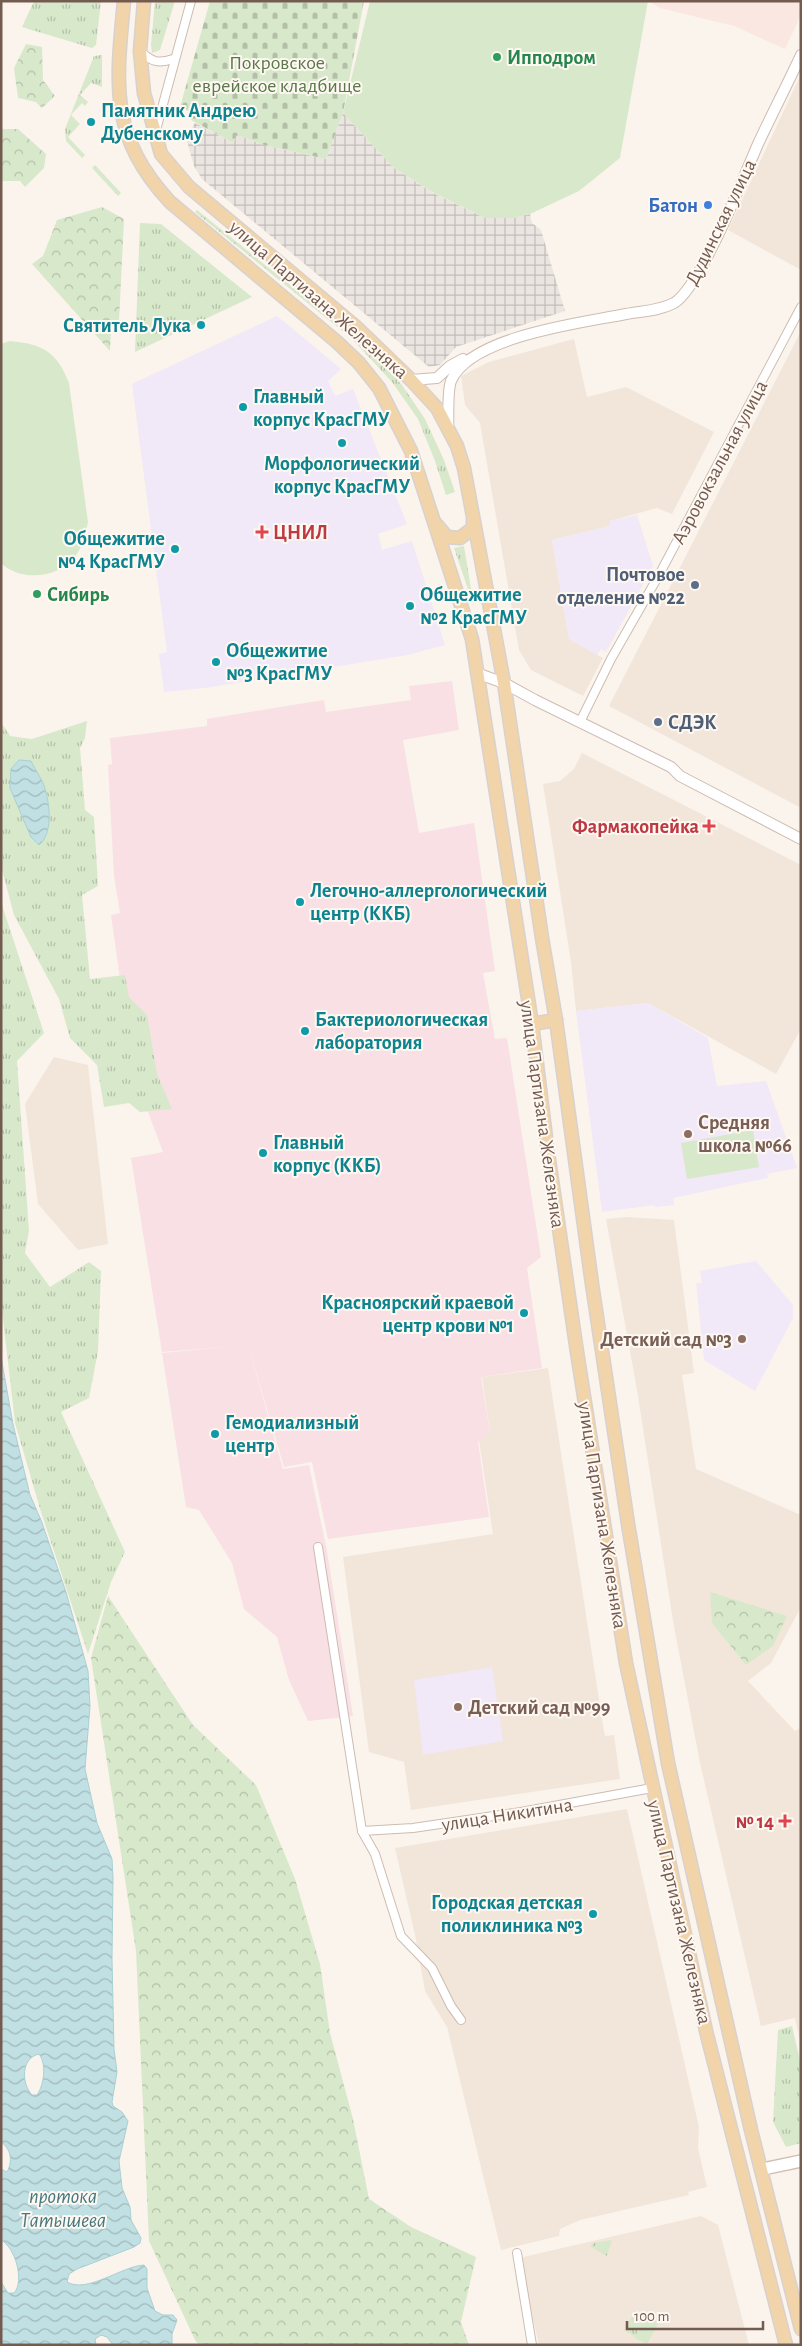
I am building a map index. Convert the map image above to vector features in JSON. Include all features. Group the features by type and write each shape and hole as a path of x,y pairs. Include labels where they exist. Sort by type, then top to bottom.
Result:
{"main road":[{"name":"улица Партизана Железняка","path":"124,1 119,67 120,103 125,129 135,155 157,188 198,227 359,363 379,388 411,451 472,639 479,674 532,1024 547,1146 626,1663 706,2031 786,2345"},
{"name":"улица Партизана Железняка","path":"144,1 140,52 144,93 161,154 190,187 355,326 411,380 437,408 457,446 464,468 504,683 556,1020 592,1284 668,1763 752,2130 801,2328"},
{"path":"434,521 447,536 460,538 472,528 472,515"},
{"path":"532,1024 556,1020"},
{"path":"617,1602 624,1606 632,1606 640,1595"},
{"path":"626,1663 631,1657 640,1653 650,1657"},
{"path":"744,2180 763,2170 801,2161"}],"street":[{"path":"155,136 173,60 191,1"},
{"path":"140,52 150,61 160,64 173,60"},
{"name":"Дудинская улица","path":"411,380 437,378 458,361 471,357 489,347 564,326 660,309 675,302 686,293 696,277 730,208 801,55"},
{"name":"Аэровокзальная улица","path":"580,722 611,659 659,575 801,307"},
{"path":"448,431 450,382 460,366 471,357"},
{"path":"479,674 504,683 671,767 680,776 801,839"},
{"path":"318,1547 362,1831 374,1854 401,1936 432,1968 451,2006 461,2020"},
{"name":"улица Никитина","path":"362,1831 412,1828 521,1812 652,1788"},
{"path":"517,2253 532,2345"}],"shaded area":[{"path":"648,1 801,1 801,15 785,49 734,26 660,8"},
{"path":"801,74 801,270 728,230"},
{"path":"343,113 393,167 433,193 485,218 513,218 530,214 532,223 541,230 565,311 456,347 440,365 429,367 202,179 194,166 186,138 195,123 233,143 237,135 264,145 326,159"},
{"path":"277,316 341,369 328,381 335,396 353,389 407,524 378,534 382,550 412,541 445,645 407,655 205,688 164,692 159,654 167,652 132,384"},
{"path":"801,331 801,808 609,706"},
{"path":"574,339 587,397 626,387 714,432 672,514 657,508 610,521 610,526 552,540 569,639 603,658 583,696 531,670 519,650 480,423 465,405 461,376 489,362"},
{"path":"637,515 653,566 606,652 601,649 597,655 569,639 552,540 610,526 609,521"},
{"path":"452,681 459,730 403,740 419,833 474,823 495,971 483,973 495,1039 507,1038 541,1257 527,1268 542,1368 481,1377 490,1433 478,1442 489,1517 328,1539 312,1462 284,1467 248,1345 283,1469 309,1465 327,1551 353,1716 308,1721 289,1680 277,1637 244,1609 232,1563 199,1510 186,1507 162,1353 225,1347 162,1352 131,1158 163,1152 148,1112 137,1099 111,915 120,913 114,876 108,765 112,764 110,738 207,726 207,719 324,700 326,712 411,700 409,686"},
{"path":"582,753 801,865 801,1029 776,1074 648,1003 576,1011 571,962 543,784 560,781 574,769"},
{"name":"Средняя школа №66","path":"648,1003 708,1038 717,1086 766,1081 797,1168 767,1174 768,1178 673,1198 674,1205 655,1207 654,1205 602,1212 576,1011"},
{"path":"54,1057 88,1065 108,1244 78,1250 38,1204 25,1104"},
{"path":"627,1217 674,1220 694,1373 682,1375 696,1469 801,1515 801,1607 771,1663 748,1681 795,1731 801,1727 801,2045 795,2018 761,2026 700,1763 673,1621 637,1390 606,1219"},
{"name":"Детский сад №3","path":"756,1261 793,1305 793,1318 755,1391 704,1360 696,1283 702,1283 700,1271"},
{"path":"548,1368 602,1719 605,1736 614,1735 620,1779 411,1810 404,1762 369,1752 343,1557 493,1534 479,1441 490,1433 482,1377"},
{"name":"Детский сад №99","path":"492,1667 503,1741 423,1755 414,1680"},
{"path":"627,1809 699,2127 698,2148 707,2187 688,2192 689,2195 580,2220 560,2229 559,2236 501,2250 447,2027 425,1991 415,1935 395,1848"},
{"path":"701,2216 718,2225 749,2345 539,2345 519,2258"}],"green space":[{"path":"34,1 101,1 96,45 92,48 22,27"},
{"path":"155,1 175,1 160,50 152,53 151,45"},
{"name":"Покровское еврейское кладбище","path":"210,1 364,1 343,113 326,159 264,145 237,135 233,143 191,120 194,114 180,107"},
{"name":"Ипподром","path":"370,1 648,1 620,158 579,191 530,214 513,218 485,218 432,192 393,167 343,113"},
{"path":"26,44 42,47 43,80 55,96 42,108 36,102 18,98 14,68"},
{"path":"102,55 102,87 91,83 80,95 88,102 85,106 82,103 71,115 80,124 68,137 85,155 82,158 66,141 65,129 94,56"},
{"path":"1,129 18,129 46,154 44,168 25,187 20,181 1,181"},
{"path":"95,165 121,193 118,196 92,168"},
{"path":"102,207 124,219 119,322 111,327 110,351 32,264 43,256 57,220"},
{"path":"197,210 361,342 402,385 425,419 444,460 455,492 446,495 418,419 392,382 351,338 195,212"},
{"path":"140,223 161,224 252,297 135,352"},
{"path":"10,341 40,347 54,357 69,383 88,522 82,545 74,558 59,570 39,575 18,573 1,563 1,344"},
{"path":"464,546 474,607 454,548"},
{"path":"87,721 85,738 80,748 85,810 94,817 98,886 82,895 90,979 125,975 129,997 147,1015 157,1074 172,1109 140,1112 129,1103 104,1107 97,1065 70,1038 59,999 14,915 1,866 1,722 10,736 32,739"},
{"path":"1,902 44,1033 17,1061 29,1231 25,1253 50,1287 89,1262 101,1271 98,1351 89,1398 61,1412 125,1552 111,1582 88,1654 41,1512 15,1423 1,1302"},
{"path":"753,1130 759,1167 687,1179 681,1143"},
{"path":"710,1592 787,1616 773,1646 746,1665 712,1623"},
{"path":"108,1596 193,1725 256,1785 295,1879 320,1964 330,2033 353,2119 369,2199 411,2227 476,2257 461,2322 469,2345 199,2345 195,2340 149,2241 136,1951 91,1658"},
{"path":"792,2026 801,2065 801,2143 786,2147 773,2122 778,2030"},
{"path":"612,2240 607,2256 591,2247 593,2243"},
{"path":"635,2311 646,2317 635,2337 624,2330"},
{"path":"646,2317 657,2321 658,2324 647,2344 635,2337"}],"water":[{"path":"19,760 31,761 43,782 47,796 49,819 47,834 39,845 31,837 10,788 11,769"},
{"name":"протока Татышева","path":"1,1357 13,1424 30,1495 41,1520 66,1592 88,1671 90,1706 85,1769 97,1823 112,1859 114,2049 117,2072 112,2102 113,2106 122,2112 128,2121 119,2161 122,2188 130,2207 131,2220 141,2238 140,2243 134,2247 77,2269 69,2274 67,2282 75,2285 84,2285 144,2265 147,2269 147,2288 155,2311 163,2315 173,2315 177,2320 172,2334 172,2345 113,2345 107,2337 101,2335 95,2339 96,2345 1,2345 1,2282 8,2293 14,2293 19,2281 14,2257 6,2244 1,2240 1,2169 7,2172 10,2156 7,2148 1,2142","holes":["39,2054 44,2069 43,2080 37,2095 32,2095 26,2084 26,2066 33,2056"]}],"place":[{"name":"Ипподром","path":"497,57"},
{"name":"Памятник Андрею Дубенскому","path":"91,122"},
{"name":"Батон","path":"708,205"},
{"name":"Святитель Лука","path":"201,325"},
{"name":"Главный корпус КрасГМУ","path":"243,407"},
{"name":"Морфологический корпус КрасГМУ","path":"342,443"},
{"name":"ЦНИЛ","path":"262,532"},
{"name":"Общежитие №4 КрасГМУ","path":"175,549"},
{"name":"Почтовое отделение №22","path":"695,585"},
{"name":"Сибирь","path":"37,594"},
{"name":"Общежитие №2 КрасГМУ","path":"410,606"},
{"name":"Общежитие №3 КрасГМУ","path":"216,662"},
{"name":"СДЭК","path":"658,722"},
{"name":"Фармакопейка","path":"709,826"},
{"name":"Легочно-аллергологический центр (ККБ)","path":"300,902"},
{"name":"Бактериологическая лаборатория","path":"305,1031"},
{"name":"Средняя школа №66","path":"688,1134"},
{"name":"Главный корпус (ККБ)","path":"263,1153"},
{"name":"Красноярский краевой центр крови №1","path":"524,1313"},
{"name":"Детский сад №3","path":"742,1339"},
{"name":"Гемодиализный центр","path":"215,1434"},
{"name":"Детский сад №99","path":"458,1707"},
{"name":"№ 14","path":"785,1821"},
{"name":"Городская детская поликлиника №3","path":"593,1914"}]}
